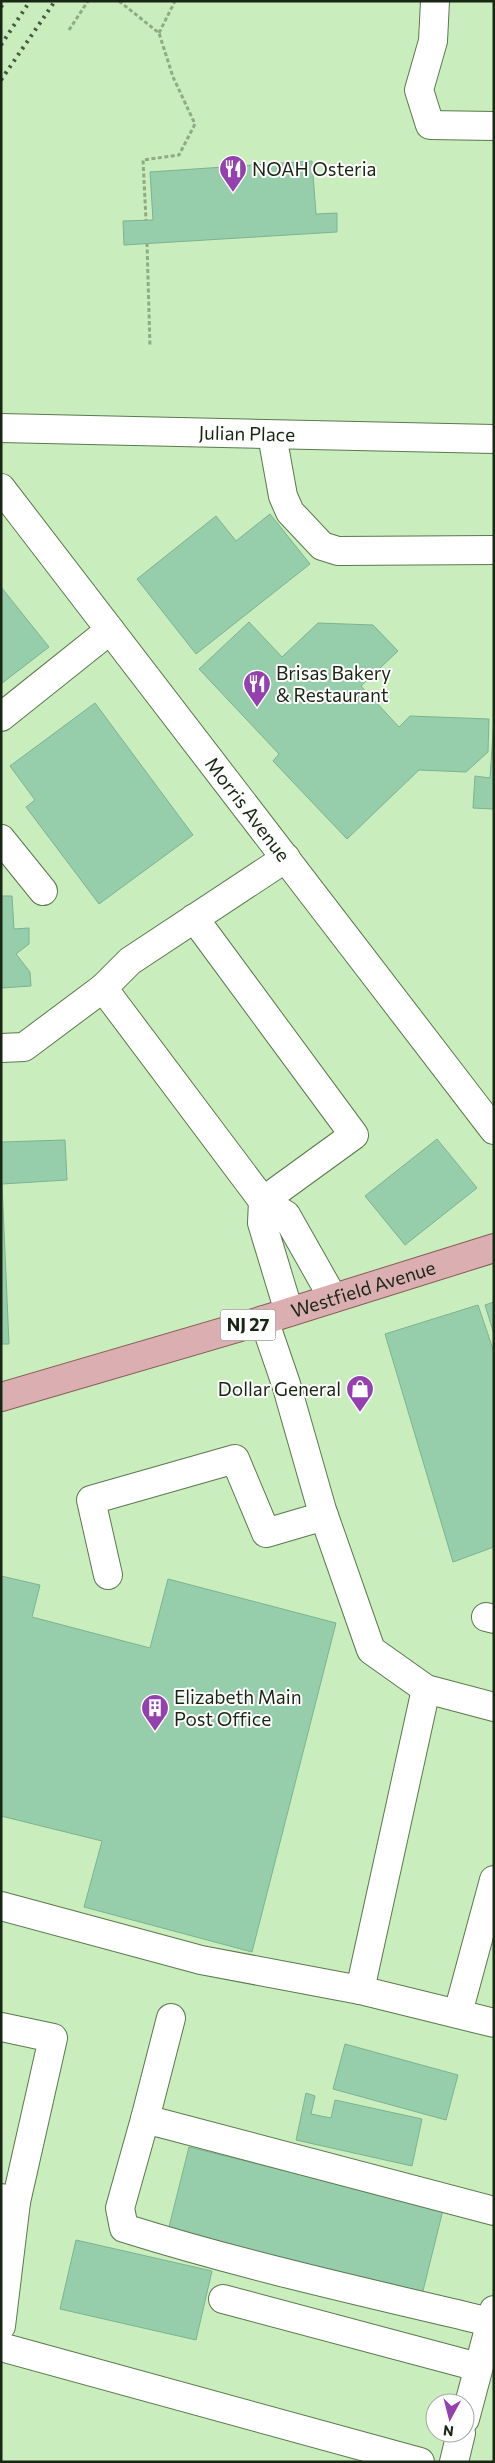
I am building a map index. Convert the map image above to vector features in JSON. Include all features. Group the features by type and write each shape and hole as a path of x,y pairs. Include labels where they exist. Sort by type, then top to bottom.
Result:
{"main road":[{"name":"Westfield Avenue","path":"1,1397 264,1320 494,1248"}],"street":[{"path":"435,1 433,41 419,90 430,125 494,126"},
{"name":"Julian Place","path":"1,428 494,439"},
{"path":"272,435 284,496 290,512 322,546 338,551 494,550"},
{"name":"Morris Avenue","path":"1,488 494,1130"},
{"path":"1,717 110,630"},
{"path":"1,839 43,891"},
{"path":"1,1048 24,1047 103,988 130,961 286,858"},
{"path":"194,918 354,1135 263,1202"},
{"path":"103,988 263,1202 286,1215 333,1298"},
{"path":"263,1202 262,1223 289,1312"},
{"path":"264,1320 286,1384 324,1516 371,1650 426,1689 494,1707"},
{"path":"108,1574 91,1500 235,1460 266,1532 324,1516"},
{"path":"360,1990 426,1689"},
{"path":"458,2013 494,1880"},
{"path":"1,1906 201,1960 360,1990 494,2023"},
{"path":"171,2018 120,2208 124,2228 270,2270 491,2326 472,2393"},
{"path":"1,2026 53,2038 9,2200 1,2326"},
{"path":"145,2118 494,2211"},
{"path":"223,2299 478,2368"},
{"path":"1,2347 420,2462"},
{"path":"454,2462 459,2443"}],"path":[{"path":"69,30 88,1"},
{"path":"118,1 158,33 173,77 195,124 179,155 143,160 146,220"},
{"path":"158,33 175,1"},
{"path":"147,243 150,347"}],"building":[{"name":"NOAH Osteria","path":"312,161 316,214 337,213 337,232 124,245 123,221 153,220 150,172"},
{"path":"270,514 310,564 196,654 137,579 216,516 236,541"},
{"path":"1,587 49,647 1,684"},
{"path":"249,622 282,657 318,623 373,625 398,651 361,686 399,727 410,716 489,719 488,752 466,772 419,770 347,839 273,761 279,754 199,669"},
{"path":"95,703 193,835 99,904 26,807 35,800 10,766"},
{"path":"494,719 494,809 473,808 475,776 490,778"},
{"path":"1,896 12,896 14,929 29,928 29,944 16,954 30,972 31,986 1,988"},
{"path":"437,1139 477,1188 405,1245 365,1196"},
{"path":"65,1140 67,1180 2,1184 9,1344 1,1344 1,1142"},
{"path":"494,1302 494,1334 485,1305"},
{"path":"478,1305 494,1352 494,1547 453,1562 385,1334"},
{"name":"Elizabeth Main Post Office","path":"1,1576 40,1585 32,1617 150,1648 168,1579 336,1623 252,1952 84,1907 102,1841 1,1816"},
{"path":"345,2044 458,2075 446,2120 333,2089"},
{"path":"306,2093 315,2096 311,2114 331,2118 335,2100 422,2119 412,2166 296,2140"},
{"path":"189,2147 443,2210 420,2303 166,2239"},
{"path":"76,2240 212,2271 196,2340 60,2309"}],"railway":[{"path":"1,7 5,1"},
{"path":"1,45 30,1"},
{"path":"1,80 55,1"}],"place":[{"name":"NOAH Osteria","path":"233,193"},
{"name":"Brisas Bakery & Restaurant","path":"257,708"},
{"name":"Dollar General","path":"360,1413"},
{"name":"Elizabeth Main Post Office","path":"155,1732"}]}
